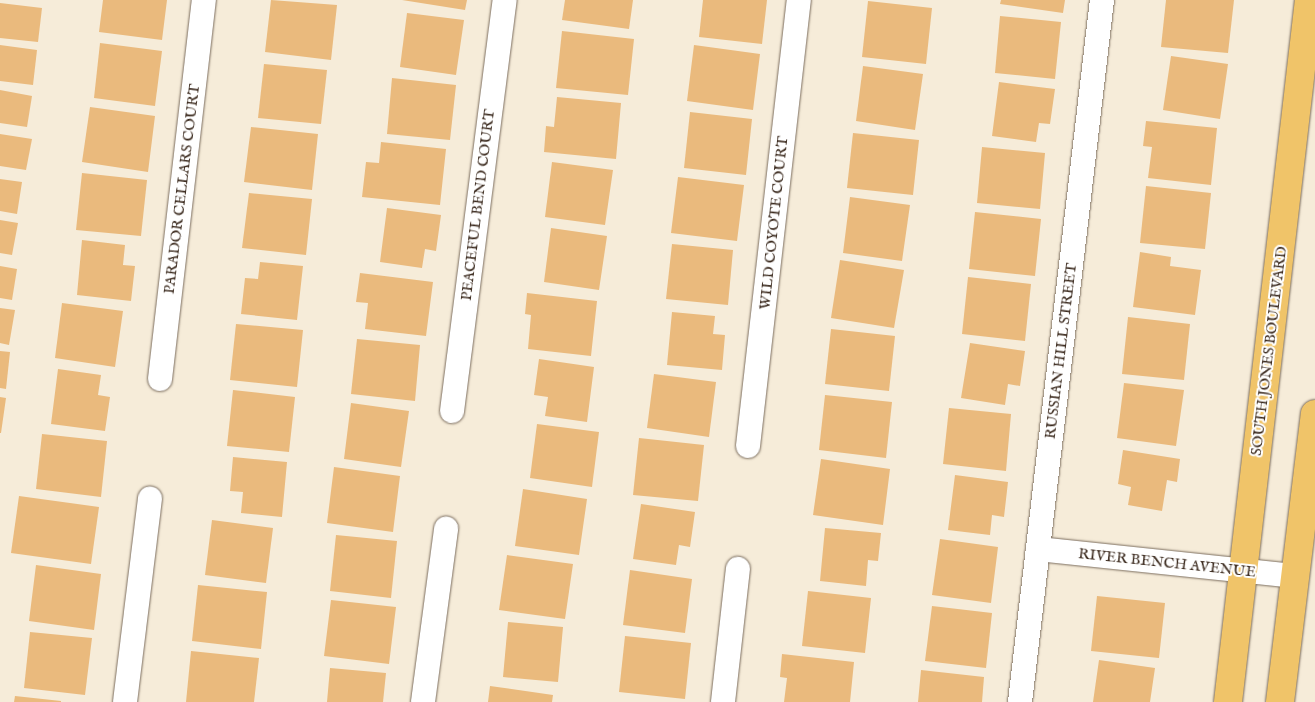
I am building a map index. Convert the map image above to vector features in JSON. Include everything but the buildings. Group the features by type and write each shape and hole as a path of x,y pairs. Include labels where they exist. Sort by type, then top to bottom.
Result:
{"main road":[{"name":"SOUTH JONES BOULEVARD","path":"1228,702 1309,0"},
{"path":"1280,702 1315,414"}],"street":[{"name":"PARADOR CELLARS COURT","path":"160,379 204,0"},
{"name":"PEACEFUL BEND COURT","path":"452,411 504,0"},
{"name":"WILD COYOTE COURT","path":"748,446 799,0"},
{"name":"RUSSIAN HILL STREET","path":"1020,702 1102,0"},
{"path":"125,702 150,499"},
{"path":"423,702 446,529"},
{"name":"RIVER BENCH AVENUE","path":"1038,549 1296,576"},
{"path":"723,702 738,569"}]}
